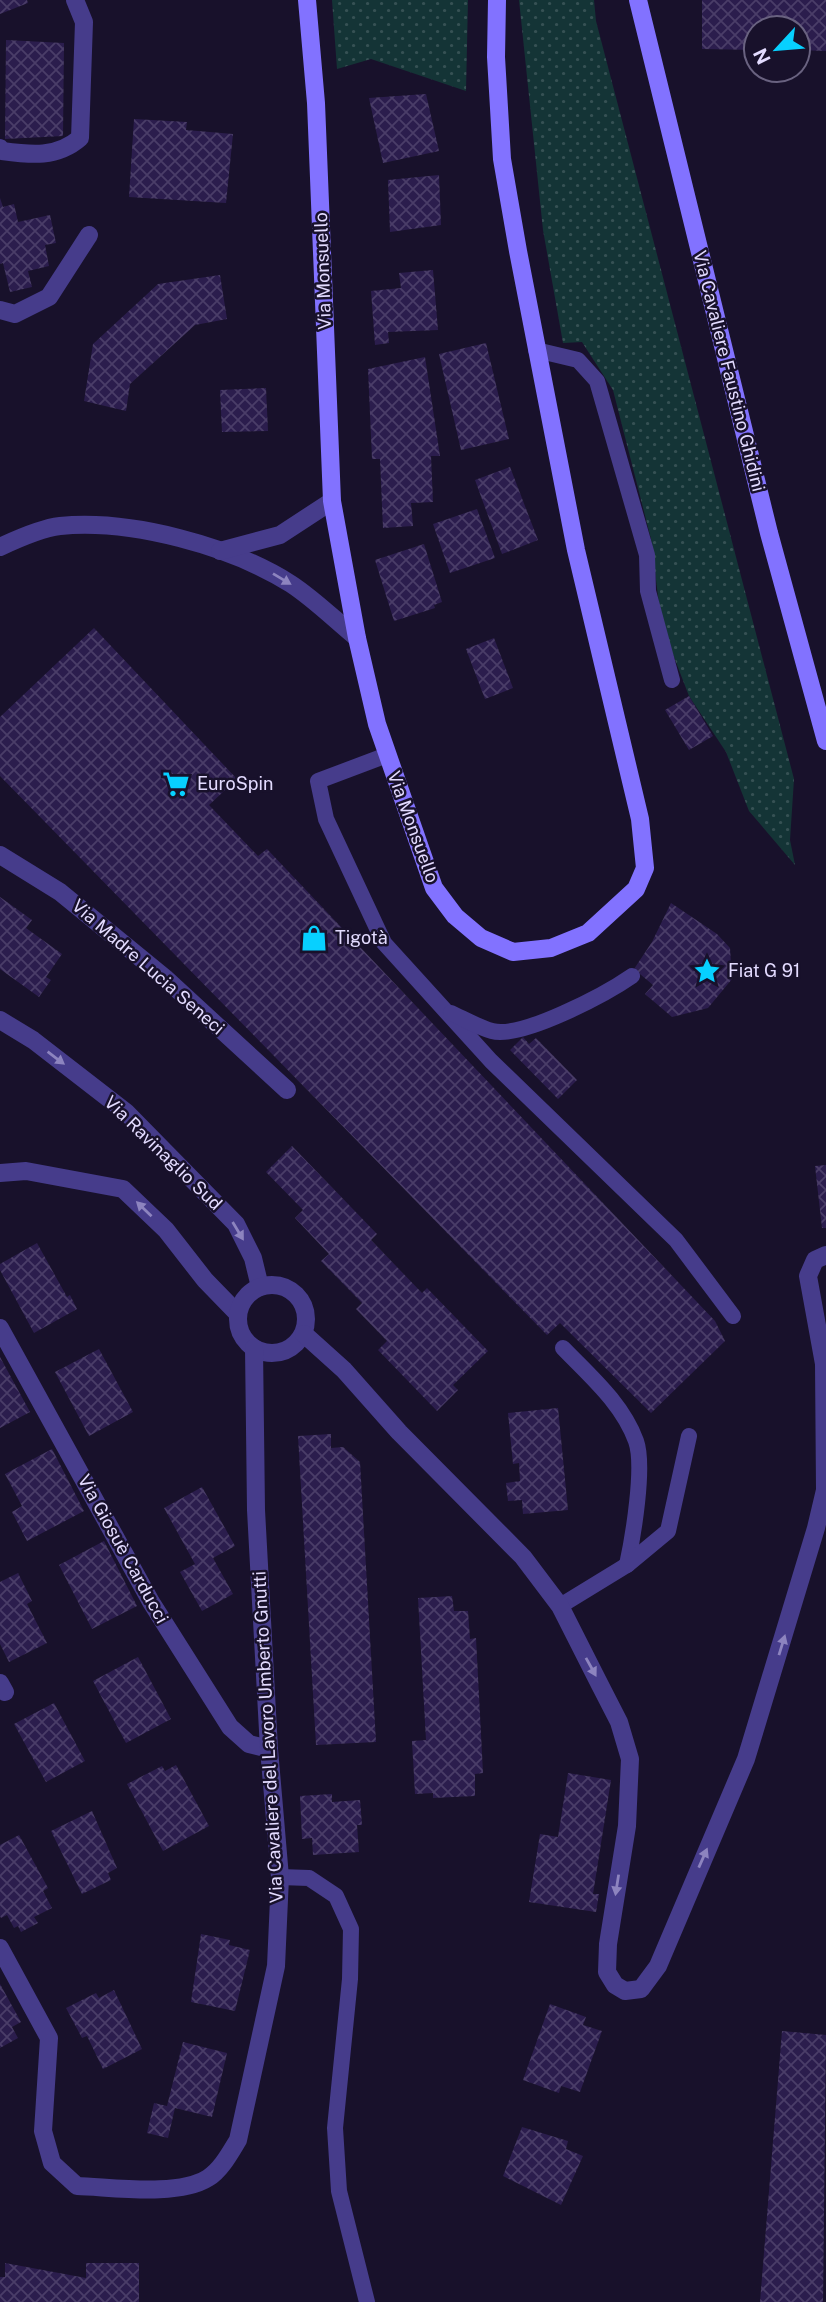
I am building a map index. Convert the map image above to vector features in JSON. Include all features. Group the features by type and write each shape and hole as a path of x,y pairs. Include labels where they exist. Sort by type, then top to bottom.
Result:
{"main road":[{"name":"Via Monsuello","path":"307,0 316,103 332,501 357,638 387,755 434,888 455,916 481,938 513,952 551,948 588,933 636,889 645,867 639,819 576,550 536,350 502,159 496,57 497,0"},
{"name":"Via Cavaliere Faustino Ghidini","path":"638,0 766,520 826,741"}],"street":[{"path":"0,148 2,151 28,155 54,152 66,150 80,138 84,22 75,0"},
{"path":"0,310 15,314 50,297 89,235"},
{"path":"220,551 280,535 332,501"},
{"path":"0,547 58,526 128,527 220,551 265,569 293,586 357,638"},
{"name":"Via Madre Lucia Seneci","path":"0,855 71,900 165,978 287,1090"},
{"name":"Via Ravinaglio Sud","path":"0,1020 33,1040 127,1112 236,1224 253,1258 260,1287"},
{"path":"0,1173 26,1171 123,1189 166,1230 205,1280 238,1314 245,1298 260,1287 283,1286 293,1292 306,1311 304,1334 286,1351 264,1353 254,1349"},
{"path":"304,1334 344,1370 399,1432 523,1557 560,1606 619,1722 630,1759 627,1826 608,1944 607,1972 614,1985 625,1991 641,1989 658,1966 746,1759 816,1528 825,1490 824,1364 808,1276 815,1260 826,1255"},
{"name":"Via Cavaliere del Lavoro Umberto Gnutti","path":"0,1948 48,2038 43,2131 52,2163 77,2186 178,2188 207,2179 224,2162 238,2140 276,1966 280,1877 268,1749 256,1498 254,1349 240,1334 238,1314"},
{"name":"Via Giosuè Carducci","path":"0,1328 151,1602 230,1727 249,1744 268,1749"}],"lane":[{"path":"536,350 578,360 597,381 647,555 648,591 673,680"},
{"path":"387,755 318,781 326,819 384,943 491,1061 676,1240 733,1316"},
{"path":"447,1012 494,1032 528,1026 603,996 632,976"},
{"path":"563,1348 613,1400 636,1443 635,1528 627,1564"},
{"path":"560,1606 627,1564 668,1531 689,1436"},
{"path":"280,1877 309,1878 336,1896 351,1929 350,1979 335,2128 339,2191 366,2302"}],"green space":[{"path":"332,0 468,0 466,91 371,59 337,69"},
{"path":"519,0 594,0 596,21 794,779 790,840 795,865 749,811 726,752 689,696 669,644 659,604 651,539 613,390 582,342 563,343 543,230"}],"building":[{"path":"0,0 27,0 28,3 0,14"},
{"path":"702,0 826,0 826,51 812,50 812,14 742,14 742,50 702,49"},
{"path":"6,40 64,43 63,136 5,139"},
{"path":"426,94 439,151 383,163 369,98"},
{"path":"134,119 187,122 186,130 233,134 226,203 129,197"},
{"path":"439,175 441,225 390,232 388,180"},
{"path":"0,198 3,207 14,204 18,222 50,215 56,243 45,245 49,266 28,271 32,287 10,292 3,263 0,264"},
{"path":"433,270 438,330 388,332 389,343 375,345 371,291 401,288 399,273"},
{"path":"220,275 227,319 195,325 130,384 126,411 84,401 93,344 158,284"},
{"path":"486,343 509,439 461,450 439,354"},
{"path":"425,357 440,456 431,456 433,502 411,503 413,526 383,528 380,459 372,459 368,369"},
{"path":"266,388 268,431 222,432 220,390"},
{"path":"510,467 538,540 502,554 475,480"},
{"path":"477,509 495,558 450,573 433,524"},
{"path":"424,544 442,602 434,605 435,608 394,621 375,560"},
{"path":"94,628 237,779 209,805 258,856 267,849 715,1321 725,1341 651,1413 560,1323 547,1335 0,776 0,717"},
{"path":"494,638 513,688 485,699 466,649"},
{"path":"689,696 713,736 689,750 665,710"},
{"path":"0,897 32,920 26,928 62,954 46,977 51,980 39,997 0,969"},
{"path":"671,903 717,934 730,948 732,979 708,1008 672,1017 645,994 653,985 634,969 652,942"},
{"path":"523,1037 529,1044 536,1038 577,1080 558,1099 510,1050"},
{"path":"292,1146 377,1234 371,1240 422,1293 427,1288 488,1351 453,1385 458,1390 437,1411 378,1350 387,1341 356,1309 362,1303 321,1261 329,1254 295,1218 303,1210 266,1172"},
{"path":"826,1165 826,1228 822,1228 815,1166"},
{"path":"37,1243 67,1297 70,1295 77,1309 34,1333 0,1270 0,1264"},
{"path":"99,1349 133,1412 89,1436 55,1372"},
{"path":"0,1357 30,1412 0,1428"},
{"path":"558,1408 568,1510 523,1514 522,1500 508,1501 506,1483 520,1481 519,1463 513,1464 508,1413"},
{"path":"331,1434 331,1448 343,1447 360,1462 376,1742 316,1745 298,1436"},
{"path":"52,1449 84,1511 27,1541 12,1512 22,1506 5,1474"},
{"path":"202,1487 235,1546 213,1558 233,1594 202,1611 180,1572 195,1564 164,1508"},
{"path":"104,1541 137,1606 92,1629 59,1565"},
{"path":"18,1573 32,1601 27,1604 47,1643 9,1662 0,1644 0,1582"},
{"path":"452,1596 454,1611 468,1611 470,1639 476,1638 483,1773 475,1774 475,1796 433,1798 433,1793 415,1794 412,1741 426,1740 418,1598"},
{"path":"138,1657 171,1719 126,1743 93,1681"},
{"path":"54,1703 85,1761 46,1782 14,1724"},
{"path":"176,1765 209,1826 163,1851 127,1784 162,1766 165,1771"},
{"path":"568,1773 611,1780 593,1894 599,1894 596,1912 529,1902 540,1834 558,1837"},
{"path":"332,1794 332,1802 360,1800 362,1825 357,1825 359,1852 313,1855 312,1838 302,1839 300,1796"},
{"path":"92,1811 117,1868 108,1873 111,1880 82,1894 51,1831"},
{"path":"19,1835 48,1888 43,1891 52,1908 34,1917 38,1923 21,1932 18,1926 14,1928 7,1915 1,1918 0,1916 0,1845"},
{"path":"201,1934 230,1940 229,1945 250,1950 235,2011 191,2002"},
{"path":"0,1984 21,2022 12,2027 18,2038 0,2048"},
{"path":"114,1990 142,2049 103,2069 87,2036 82,2038 66,2008 96,1993 99,1998"},
{"path":"550,2004 586,2017 583,2025 602,2031 580,2092 561,2086 559,2093 523,2080"},
{"path":"782,2031 826,2035 823,2302 760,2302"},
{"path":"183,2042 227,2053 212,2117 175,2108 168,2138 147,2133 154,2103 167,2106"},
{"path":"522,2127 568,2141 566,2149 583,2156 561,2205 503,2176"},
{"path":"5,2263 86,2278 86,2263 139,2263 139,2302 0,2302 0,2277 5,2277"}],"place":[{"name":"EuroSpin","path":"176,784"},
{"name":"Tigotà","path":"314,938"},
{"name":"Fiat G 91","path":"707,971"}]}
